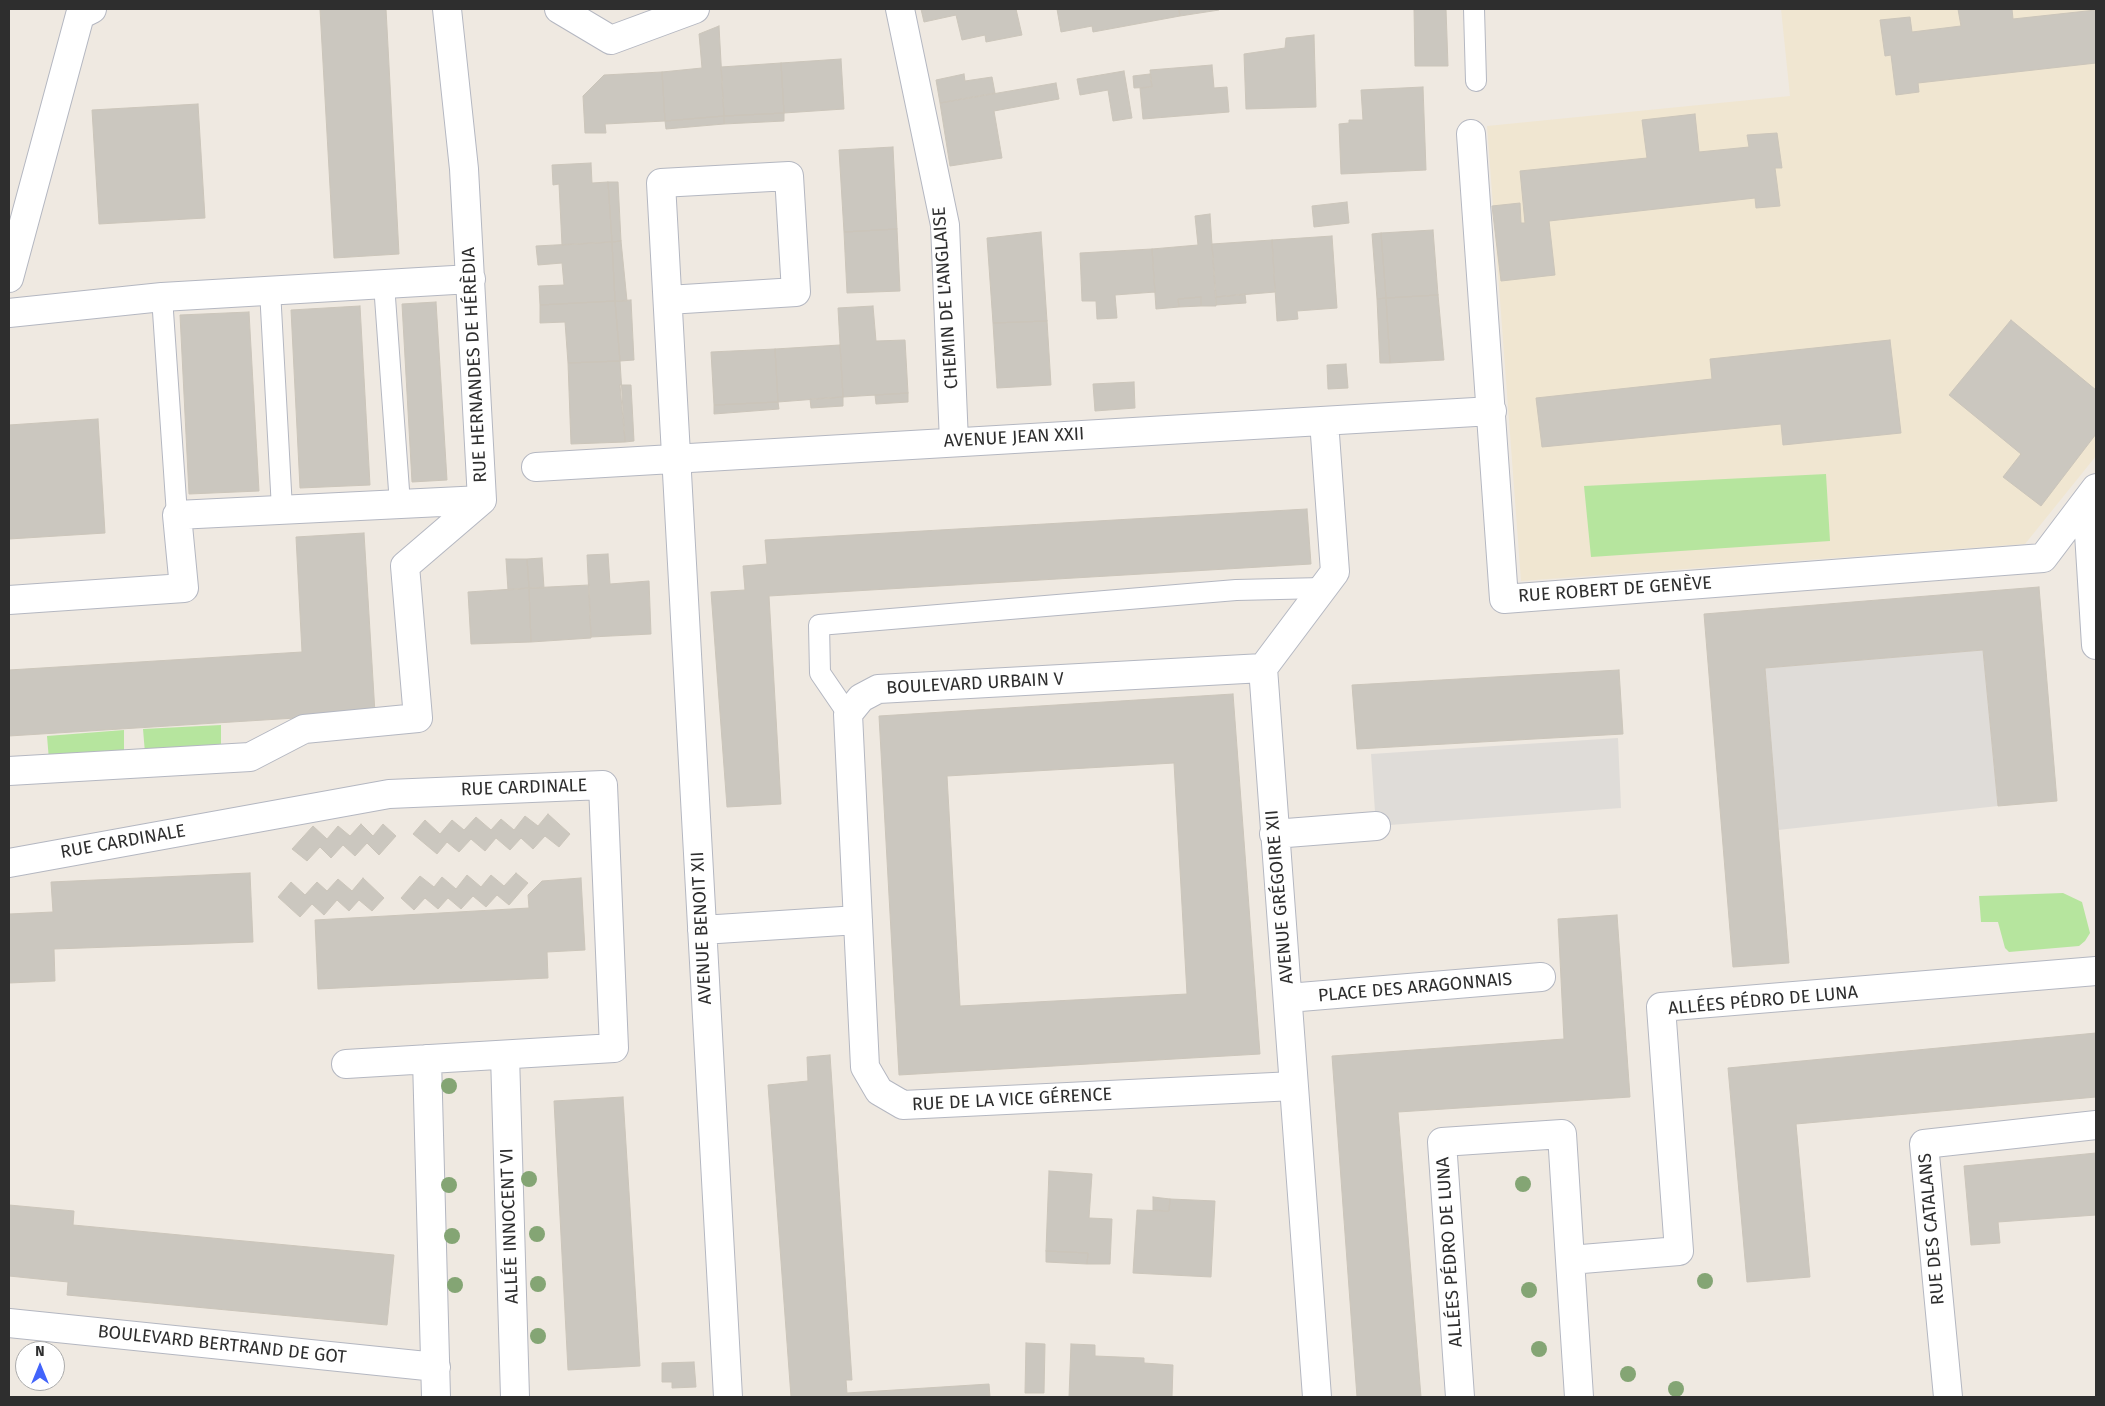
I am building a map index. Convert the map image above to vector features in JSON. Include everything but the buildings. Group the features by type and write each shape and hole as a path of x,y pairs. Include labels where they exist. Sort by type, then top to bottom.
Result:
{"street":[{"path":"9,278 80,15 92,9"},
{"name":"RUE HERNANDES DE HÉRÈDIA","path":"9,771 250,757 304,728 418,718 405,566 482,500 464,169 447,9"},
{"path":"559,9 611,40 695,9"},
{"name":"CHEMIN DE L'ANGLAISE","path":"900,9 945,225 954,442"},
{"name":"RUE ROBERT DE GENÈVE","path":"1471,134 1504,599 2043,558 2091,495"},
{"name":"AVENUE BENOIT XII","path":"668,300 796,292 789,176 661,183 728,1397"},
{"path":"9,312 162,297 471,279"},
{"name":"AVENUE JEAN XXII","path":"536,466 1492,411"},
{"path":"1263,668 1336,572 1324,420"},
{"path":"2091,495 2096,644"},
{"path":"9,600 184,588 177,514 482,500"},
{"name":"BOULEVARD URBAIN V","path":"848,714 861,698 878,689 1263,668"},
{"name":"AVENUE GRÉGOIRE XII","path":"1263,668 1317,1397"},
{"path":"702,930 858,920 848,714"},
{"name":"RUE CARDINALE","path":"9,863 388,794 603,785 614,1048 346,1064"},
{"path":"1274,834 1376,826"},
{"name":"RUE DE LA VICE GÉRENCE","path":"858,920 865,1067 879,1091 902,1105 1294,1086"},
{"name":"ALLÉES PÉDRO DE LUNA","path":"1570,1260 1679,1251 1661,1007 2096,971"},
{"name":"PLACE DES ARAGONNAIS","path":"1288,998 1541,977"},
{"name":"ALLÉE INNOCENT VI","path":"505,1055 515,1397"},
{"path":"427,1059 436,1397"},
{"name":"RUE DES CATALANS","path":"1948,1397 1924,1144 2096,1125"},
{"name":"ALLÉES PÉDRO DE LUNA","path":"1460,1397 1442,1142 1562,1134 1579,1397"},
{"name":"BOULEVARD BERTRAND DE GOT","path":"9,1323 436,1367"}],"lane":[{"path":"1474,9 1476,81"},
{"path":"384,284 400,504"},
{"path":"270,290 282,509"},
{"path":"162,297 177,514"},
{"path":"848,714 820,673 819,625 1236,590 1323,588"}],"shaded area":[{"path":"1781,9 2096,9 2096,456 2025,544 1521,581 1487,126 1790,96"},
{"path":"1983,650 1998,806 1778,830 1765,668"},
{"path":"1618,738 1621,808 1376,826 1371,754"}],"green space":[{"path":"1826,474 1830,541 1591,557 1584,486"},
{"path":"221,725 221,751 145,753 143,729"},
{"path":"124,730 124,755 49,760 47,736"},
{"path":"2063,893 2082,902 2090,933 2079,946 2009,952 2005,948 1998,922 1981,922 1979,896"}]}
